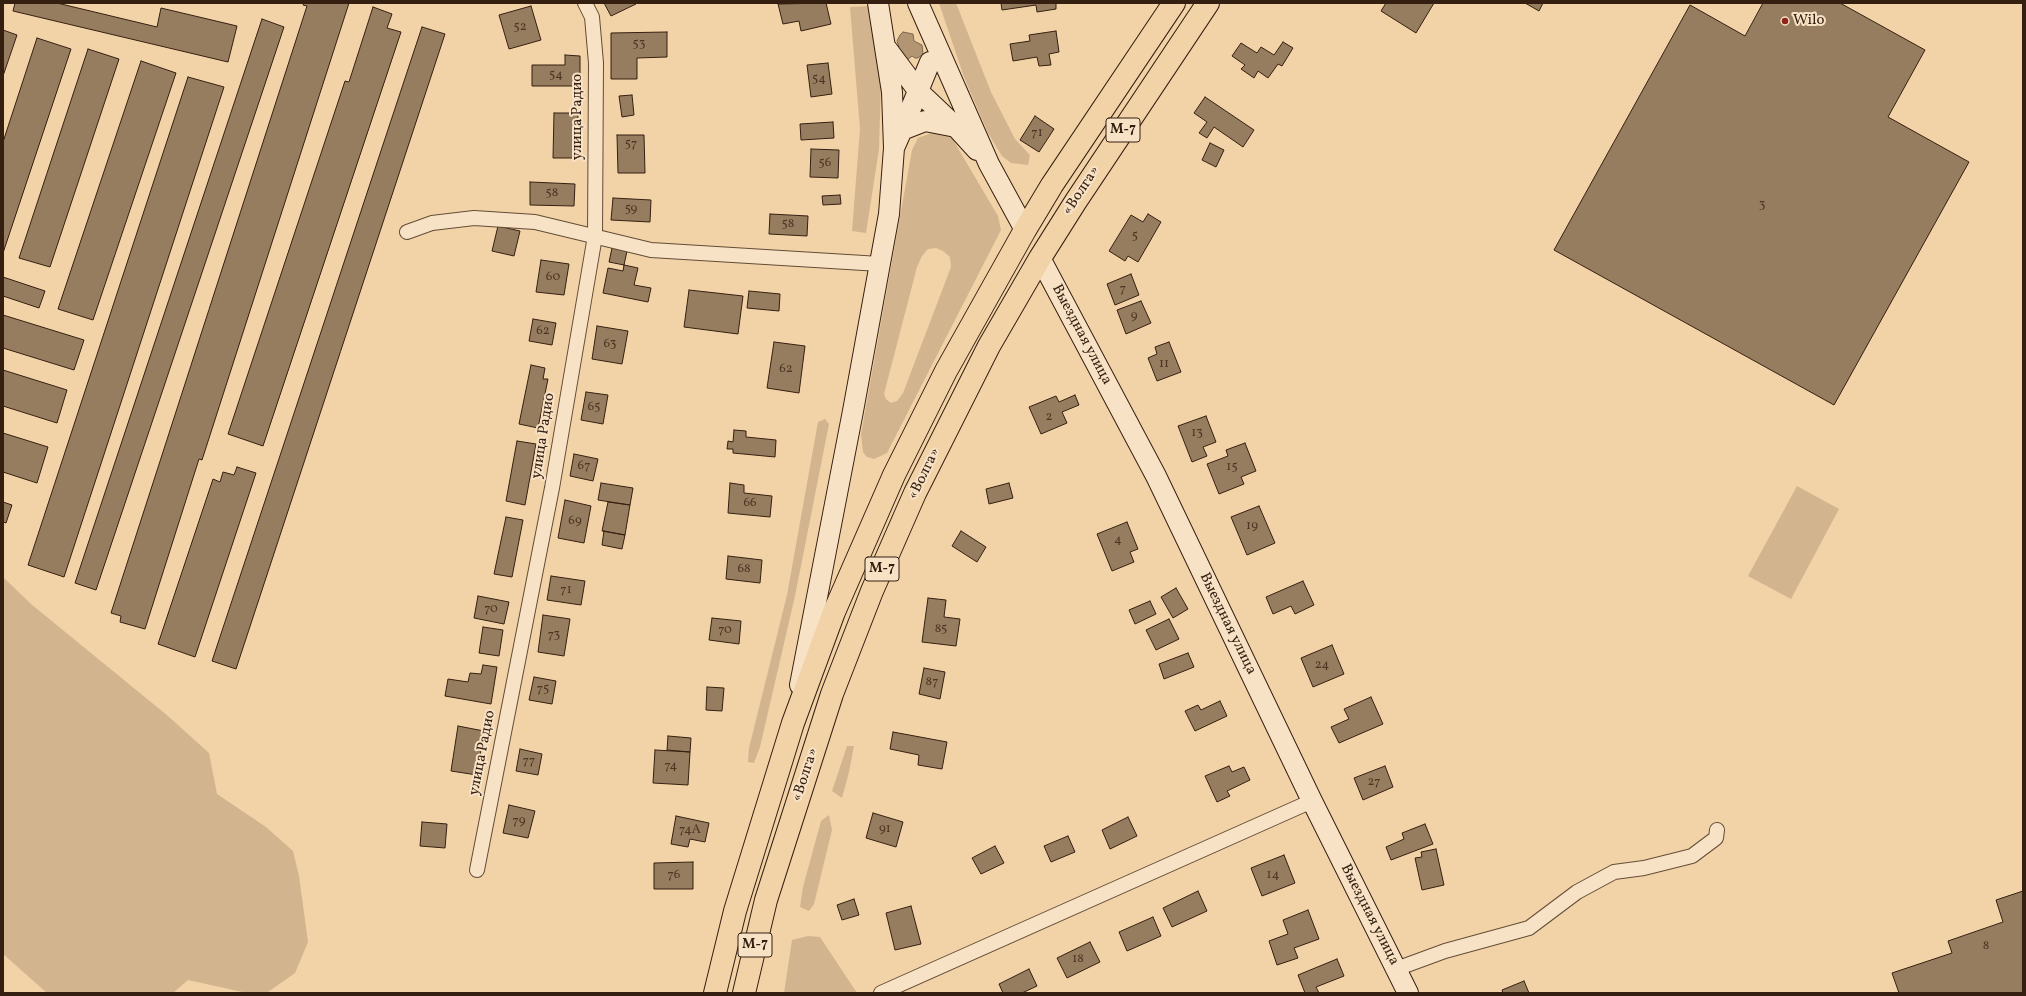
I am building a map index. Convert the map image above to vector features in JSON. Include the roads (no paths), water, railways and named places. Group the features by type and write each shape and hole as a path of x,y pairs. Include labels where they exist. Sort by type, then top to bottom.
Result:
{"highway":[{"name":"«Волга»","path":"715,993 735,911 793,723 834,612 894,475 946,371 1024,230 1052,185 1174,3"},
{"name":"«Волга»","path":"744,993 766,900 827,708 872,591 915,492 989,346 1040,258 1076,201 1208,3"}],"main road":[{"path":"793,723 889,214 898,139 886,48 878,3"},
{"path":"918,3 989,164 1024,230"},
{"path":"898,139 919,92 930,62 934,40"},
{"path":"886,48 919,92 956,127 989,164"},
{"path":"899,65 930,62"},
{"path":"898,139 925,121 956,127"},
{"name":"Выездная улица","path":"1040,258 1156,476 1312,801 1408,993"}],"street":[{"name":"улица Радио","path":"477,870 552,488 594,236 596,63 592,17 585,3"},
{"path":"407,232 432,223 474,218 535,222 652,250 880,264"},
{"path":"881,993 1312,801"},
{"path":"1396,969 1445,951 1529,928 1577,892 1614,872 1644,868 1692,856 1716,838 1717,830"}],"place":[{"name":"Wilo","path":"1785,21"}]}
